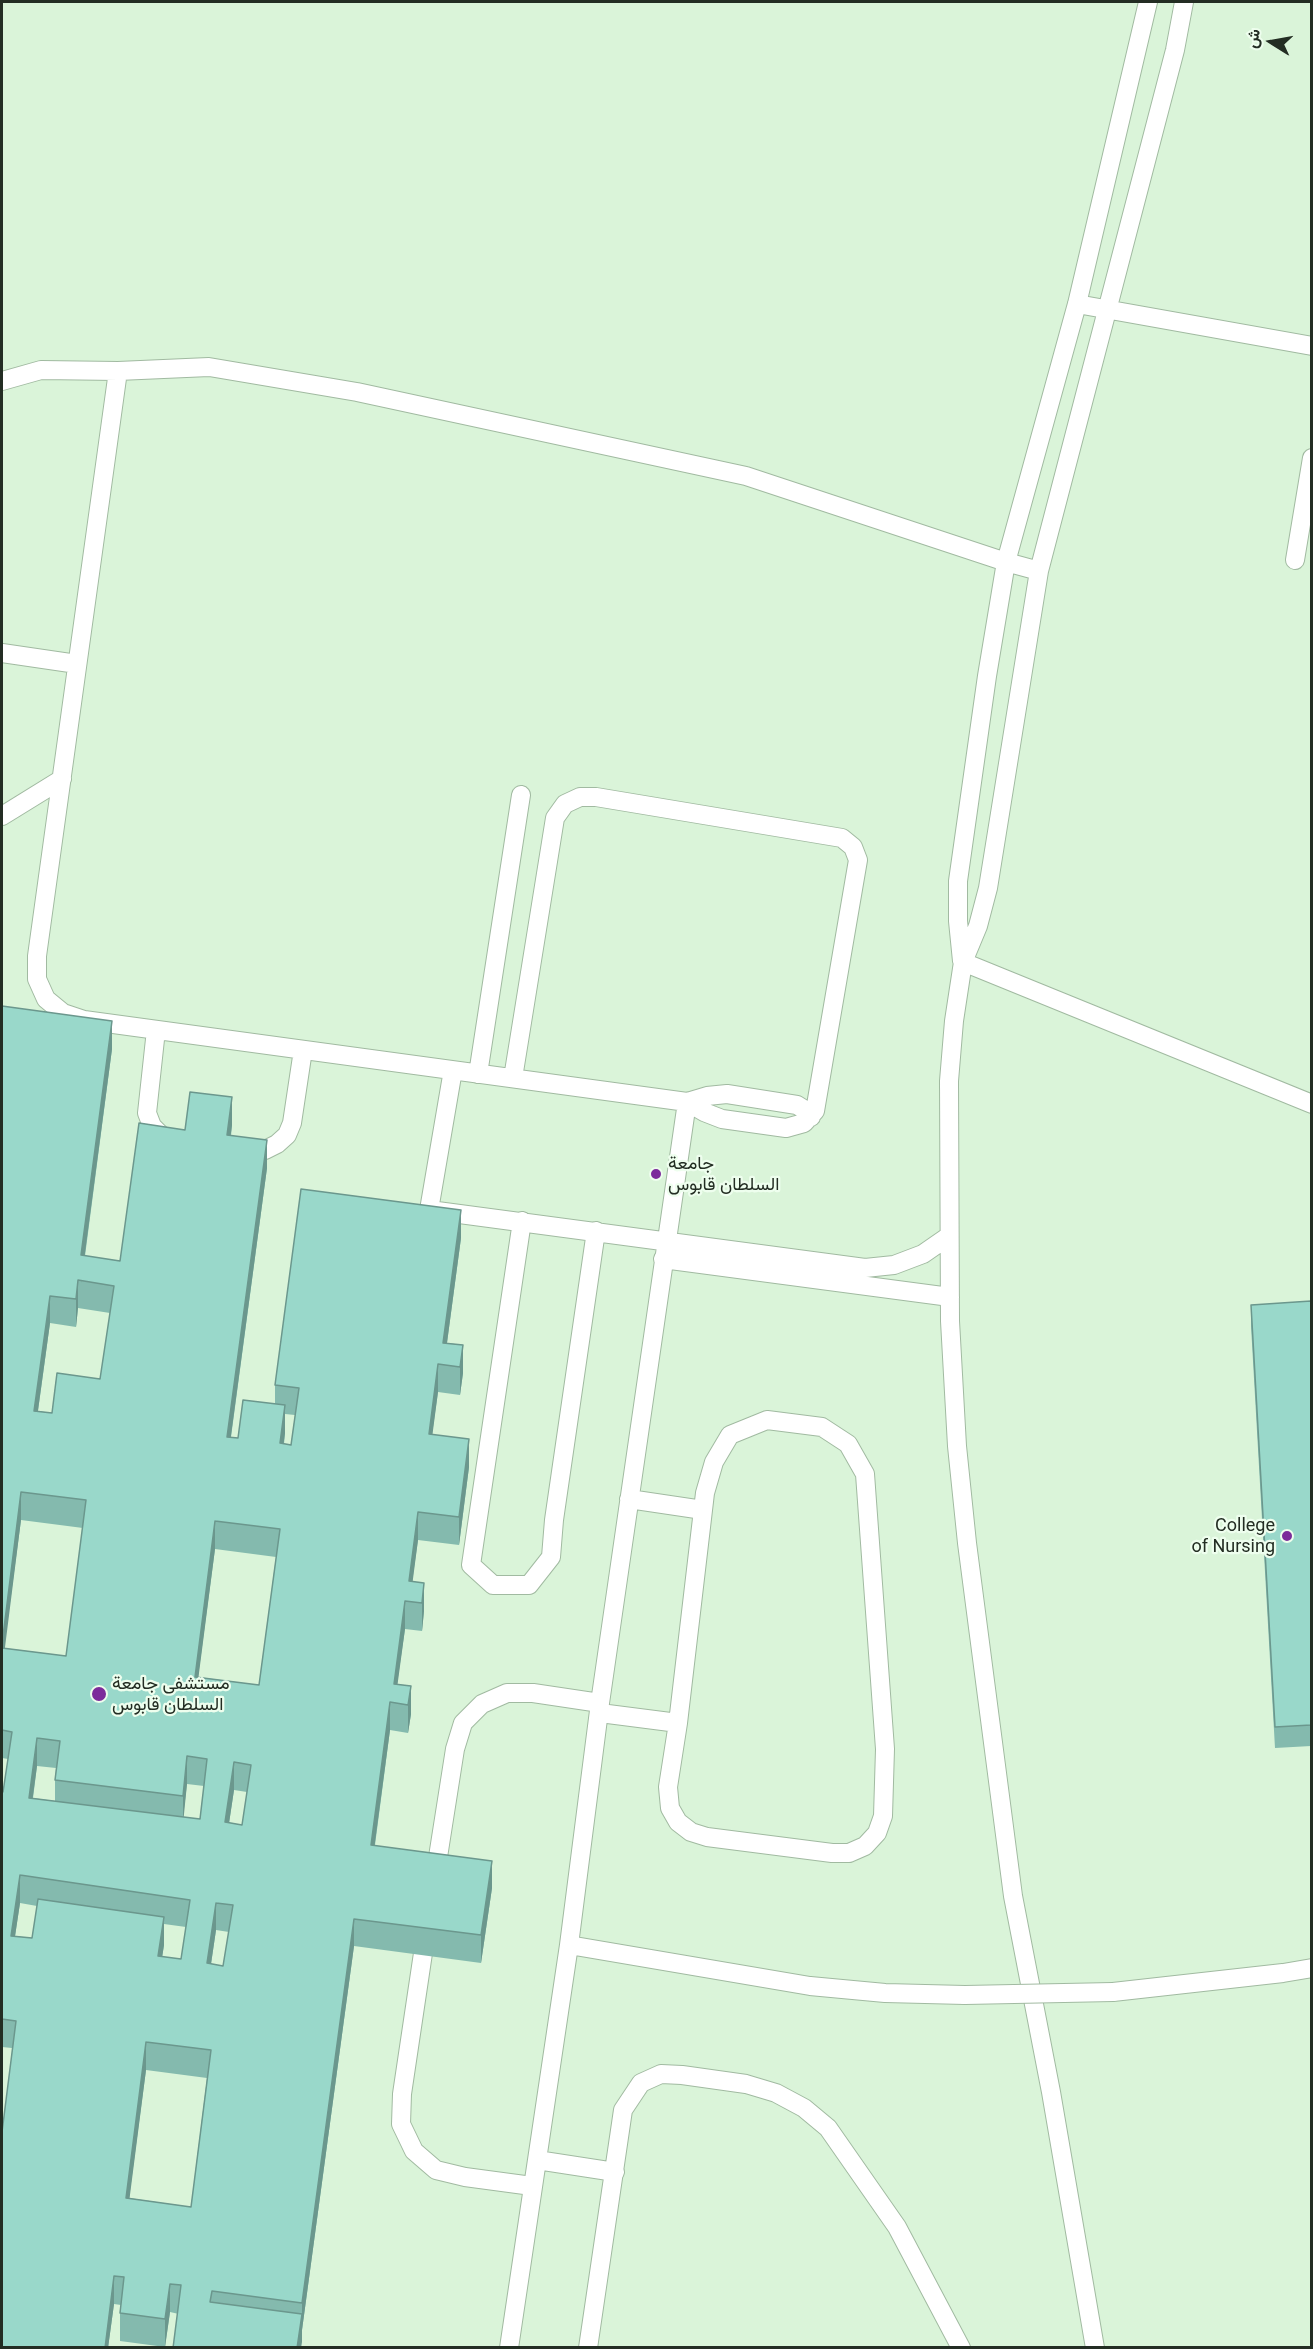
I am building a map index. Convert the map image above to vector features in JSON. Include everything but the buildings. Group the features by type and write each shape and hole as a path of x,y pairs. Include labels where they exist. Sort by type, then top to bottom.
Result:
{"lane":[{"path":"963,962 958,921 958,881 987,676 1006,562 1077,304 1148,2"},
{"path":"1095,2348 1053,2103 1013,1896 967,1543 957,1446 950,1297 950,1081 954,1021 963,962 978,926 988,888 1039,571 1175,50 1184,2"},
{"path":"1077,304 1311,346"},
{"path":"2,381 41,370 118,371 209,367 380,397 746,476 1039,571"},
{"path":"84,1020 63,1013 46,999 37,979 37,956 118,371"},
{"path":"1295,560 1311,458"},
{"path":"2,653 77,664"},
{"path":"2,816 62,779"},
{"path":"478,1074 521,795"},
{"path":"37,1016 84,1020 687,1102 722,1119 786,1128 804,1123 812,1117 818,1104 857,874 858,860 853,847 842,838 829,834 596,797 580,797 565,804 555,818 513,1078"},
{"path":"963,962 1311,1104"},
{"path":"156,1030 147,1113 152,1126 162,1136 186,1142"},
{"path":"230,1147 265,1150 277,1144 287,1135 292,1123 303,1050"},
{"path":"453,1070 423,1209 865,1268 894,1265 923,1254 949,1236"},
{"path":"687,1102 707,1096 727,1094 797,1105 812,1117"},
{"path":"509,2348 569,1945 629,1499 687,1102"},
{"path":"522,1221 471,1565 494,1584 530,1585 551,1557 554,1520 596,1231"},
{"path":"663,1259 950,1297"},
{"path":"767,1420 822,1427 849,1444 865,1474 885,1749 883,1816 877,1833 865,1846 849,1853 832,1853 691,1832 678,1822 670,1808 668,1787 678,1723 705,1493 714,1461 730,1435 767,1420"},
{"path":"629,1499 703,1510"},
{"path":"532,2186 465,2177 436,2170 414,2151 401,2124 402,2094 431,1904 455,1749 463,1723 482,1704 507,1693 533,1693 678,1723"},
{"path":"569,1945 810,1986 885,1993 965,1995 1113,1992 1311,1968"},
{"path":"588,2348 623,2110 641,2083 661,2074 746,2084 776,2093 804,2108 828,2128 897,2227 961,2348"},
{"path":"537,2160 615,2172"}],"place":[{"name":"جامعة السلطان قابوس","path":"656,1174"},
{"name":"College of Nursing","path":"1287,1536"},
{"name":"مستشفى جامعة السلطان قابوس","path":"99,1694"}]}
